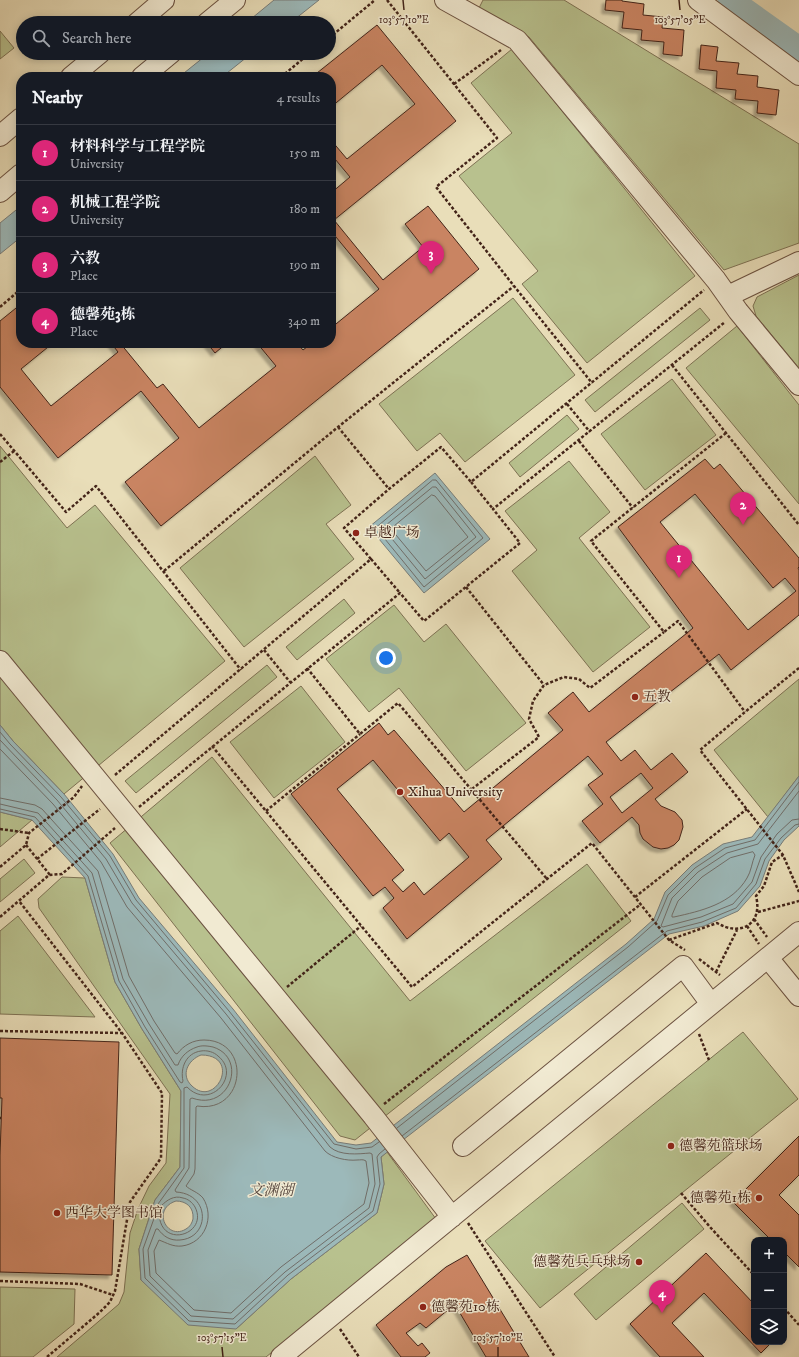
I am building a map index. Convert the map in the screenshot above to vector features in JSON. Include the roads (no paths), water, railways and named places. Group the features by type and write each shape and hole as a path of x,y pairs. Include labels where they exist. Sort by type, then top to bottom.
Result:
{"street":[{"path":"141,12 164,0"},
{"path":"216,16 235,0"},
{"path":"445,0 516,40 728,296 738,311 799,385"},
{"path":"698,0 799,75"},
{"path":"77,72 92,60"},
{"path":"148,72 163,60"},
{"path":"0,136 16,122"},
{"path":"0,192 16,178"},
{"path":"728,296 799,262"},
{"path":"0,661 376,1112 412,1164 459,1219"},
{"path":"281,1357 459,1219 711,1004 768,947 799,932"},
{"path":"768,947 799,976"},
{"path":"768,947 799,996"},
{"path":"463,1146 683,966 711,1004"}],"water":[{"path":"274,0 319,0 299,16 255,16"},
{"path":"200,60 243,60 228,72 185,72"},
{"path":"16,210 16,241 0,254 0,223"},
{"path":"435,473 490,539 424,593 369,527"},
{"name":"文渊湖","path":"0,725 13,741 64,794 113,854 139,898 233,1009 337,1142 356,1145 371,1143 626,944 654,919 665,892 692,865 723,844 752,837 799,776 799,826 784,840 769,861 760,886 738,911 704,926 669,934 381,1157 384,1184 377,1213 291,1279 236,1329 188,1325 141,1280 139,1249 155,1200 180,1167 181,1091 142,1029 115,982 85,878 32,820 0,812","holes":["201,1055 213,1057 220,1063 222,1071 221,1079 216,1086 209,1091 201,1091 188,1082 186,1073 187,1068 192,1060","176,1201 183,1202 189,1206 193,1215 193,1220 190,1226 179,1232 168,1228 163,1217 164,1210 168,1205"]}],"waterway":[{"path":"730,0 799,49"}],"place":[{"name":"六教","path":"431,274"},
{"name":"机械工程学院","path":"743,525"},
{"name":"卓越广场","path":"356,533"},
{"name":"材料科学与工程学院","path":"679,578"},
{"name":"五教","path":"635,697"},
{"name":"Xihua University","path":"400,792"},
{"name":"德馨苑篮球场","path":"671,1146"},
{"name":"德馨苑1栋","path":"759,1198"},
{"name":"西华大学图书馆","path":"57,1213"},
{"name":"德馨苑兵乓球场","path":"639,1262"},
{"name":"德馨苑10栋","path":"423,1307"},
{"name":"德馨苑3栋","path":"662,1313"}]}
